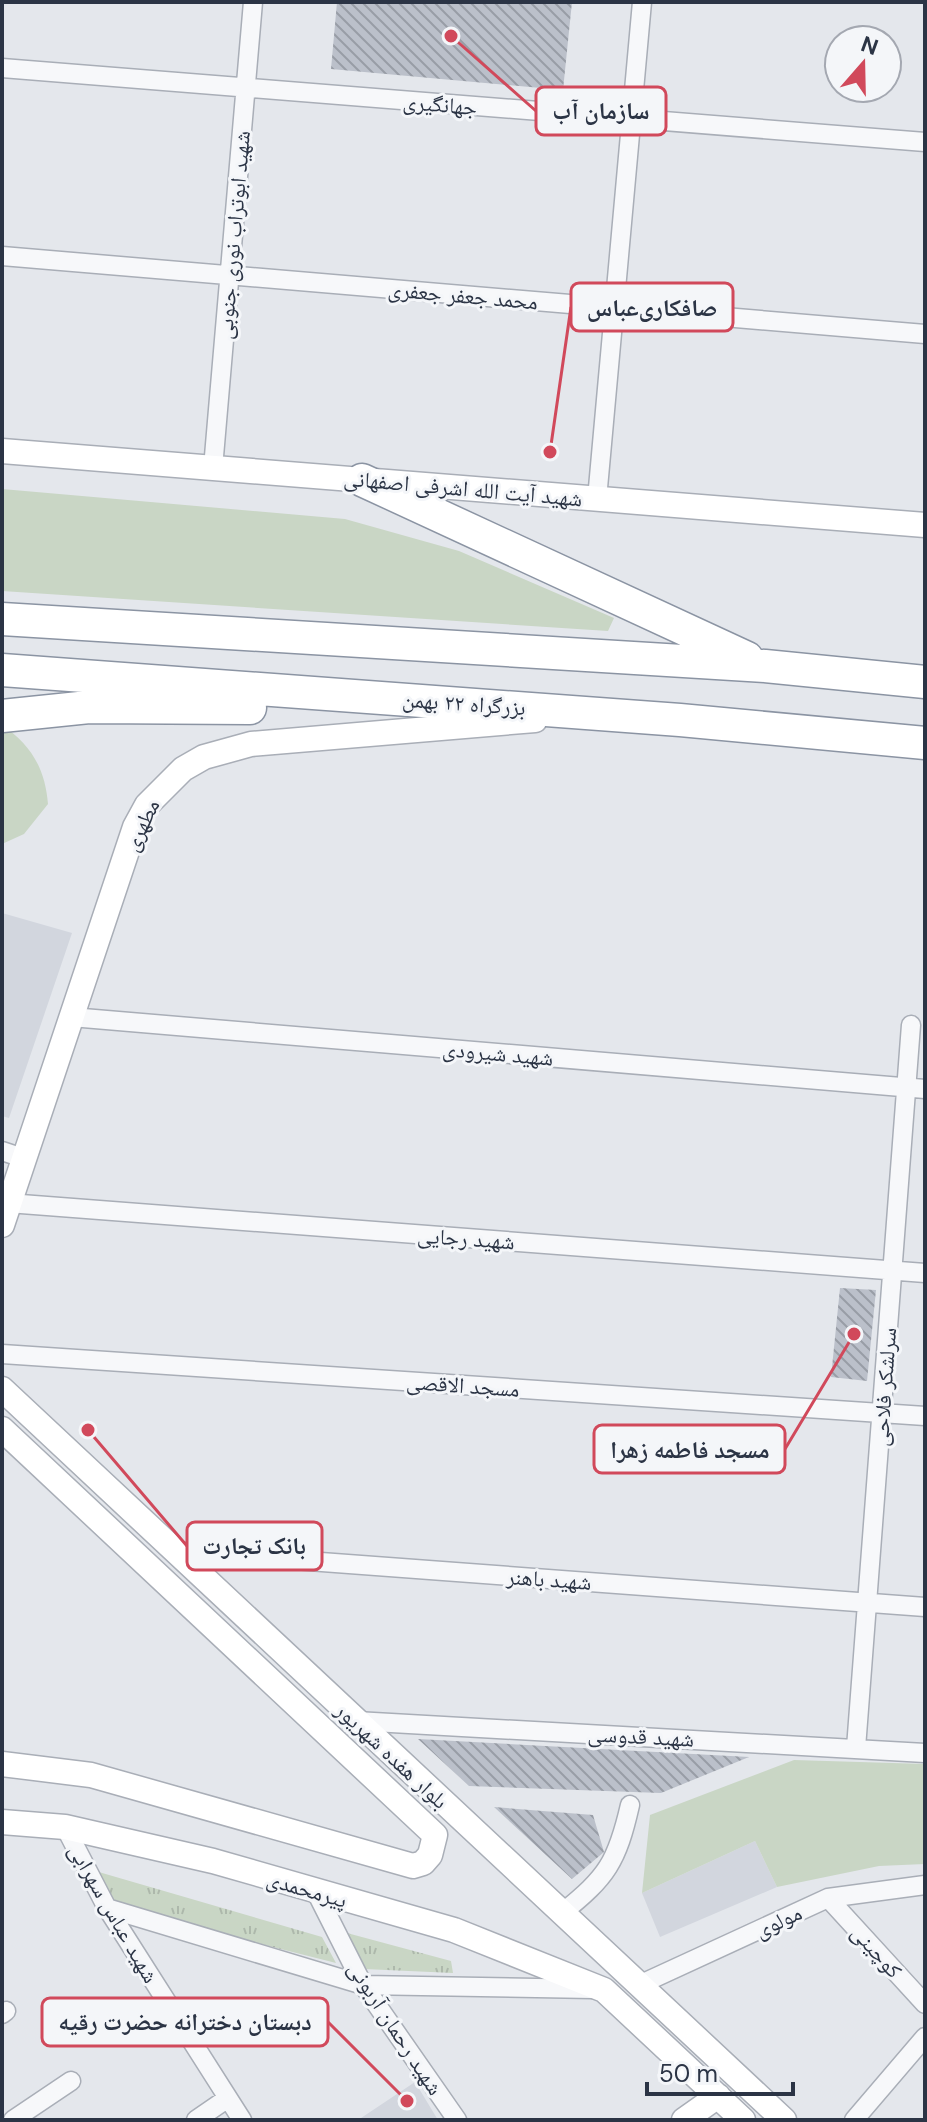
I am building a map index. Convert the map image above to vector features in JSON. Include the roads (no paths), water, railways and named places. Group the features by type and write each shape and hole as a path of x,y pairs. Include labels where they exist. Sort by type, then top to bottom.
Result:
{"highway":[{"path":"362,480 765,666"},
{"path":"2,619 765,666 925,682"},
{"name":"بزرگراه ۲۲ بهمن","path":"2,670 724,724 925,743"},
{"path":"2,716 89,707 242,707 724,724"}],"main road":[{"name":"شهید آیت الله اشرفی اصفهانی","path":"2,451 925,525"},
{"name":"مطهری","path":"3,1212 12,1155 71,1017 135,827 147,805 166,782 204,757 251,744 556,719"},
{"name":"بلوار هفده شهریور","path":"2,1389 784,2120"},
{"name":"بلوار هفده شهریور","path":"2,1429 435,1835 430,1855 413,1866 91,1775 2,1764"},
{"name":"پیرمحمدی","path":"2,1822 65,1827 213,1861 454,1930 604,1990"},
{"path":"604,1990 743,2120"},
{"path":"684,2120 718,2096"}],"street":[{"name":"شهید ابوتراب نوری جنوبی","path":"213,468 253,2"},
{"path":"597,499 642,2"},
{"name":"جهانگیری","path":"2,68 925,142"},
{"name":"محمد جعفر جعفری","path":"2,256 925,334"},
{"name":"شهید شیرودی","path":"71,1017 916,1088"},
{"name":"سرلشکر فلاحی","path":"856,1748 893,1271 916,1088 911,1025"},
{"name":"شهید رجایی","path":"3,1212 925,1273"},
{"name":"مسجد الاقصی","path":"2,1354 925,1416"},
{"name":"شهید باهنر","path":"173,1551 925,1607"},
{"name":"شهید قدوسی","path":"356,1721 925,1753"},
{"path":"562,1913 592,1890 612,1865 630,1805"},
{"name":"شهید عباس سهرابی","path":"65,1827 107,1908 242,2120"},
{"name":"مولوی","path":"639,1985 828,1898 925,1885"},
{"name":"شهید رحمان آربونی","path":"316,1892 363,1985 457,2120"},
{"name":"کوچینی","path":"828,1898 925,2004"},
{"path":"107,1908 363,1985 604,1990"},
{"path":"854,2120 925,2037"},
{"path":"13,2120 71,2081"},
{"path":"196,2120 228,2098"}],"place":[{"name":"سازمان آب","path":"451,36"},
{"name":"صافکاری‌عباس","path":"550,452"},
{"name":"مسجد فاطمه زهرا","path":"854,1334"},
{"name":"بانک تجارت","path":"88,1430"},
{"name":"دبستان دخترانه حضرت رقیه","path":"407,2101"}]}
